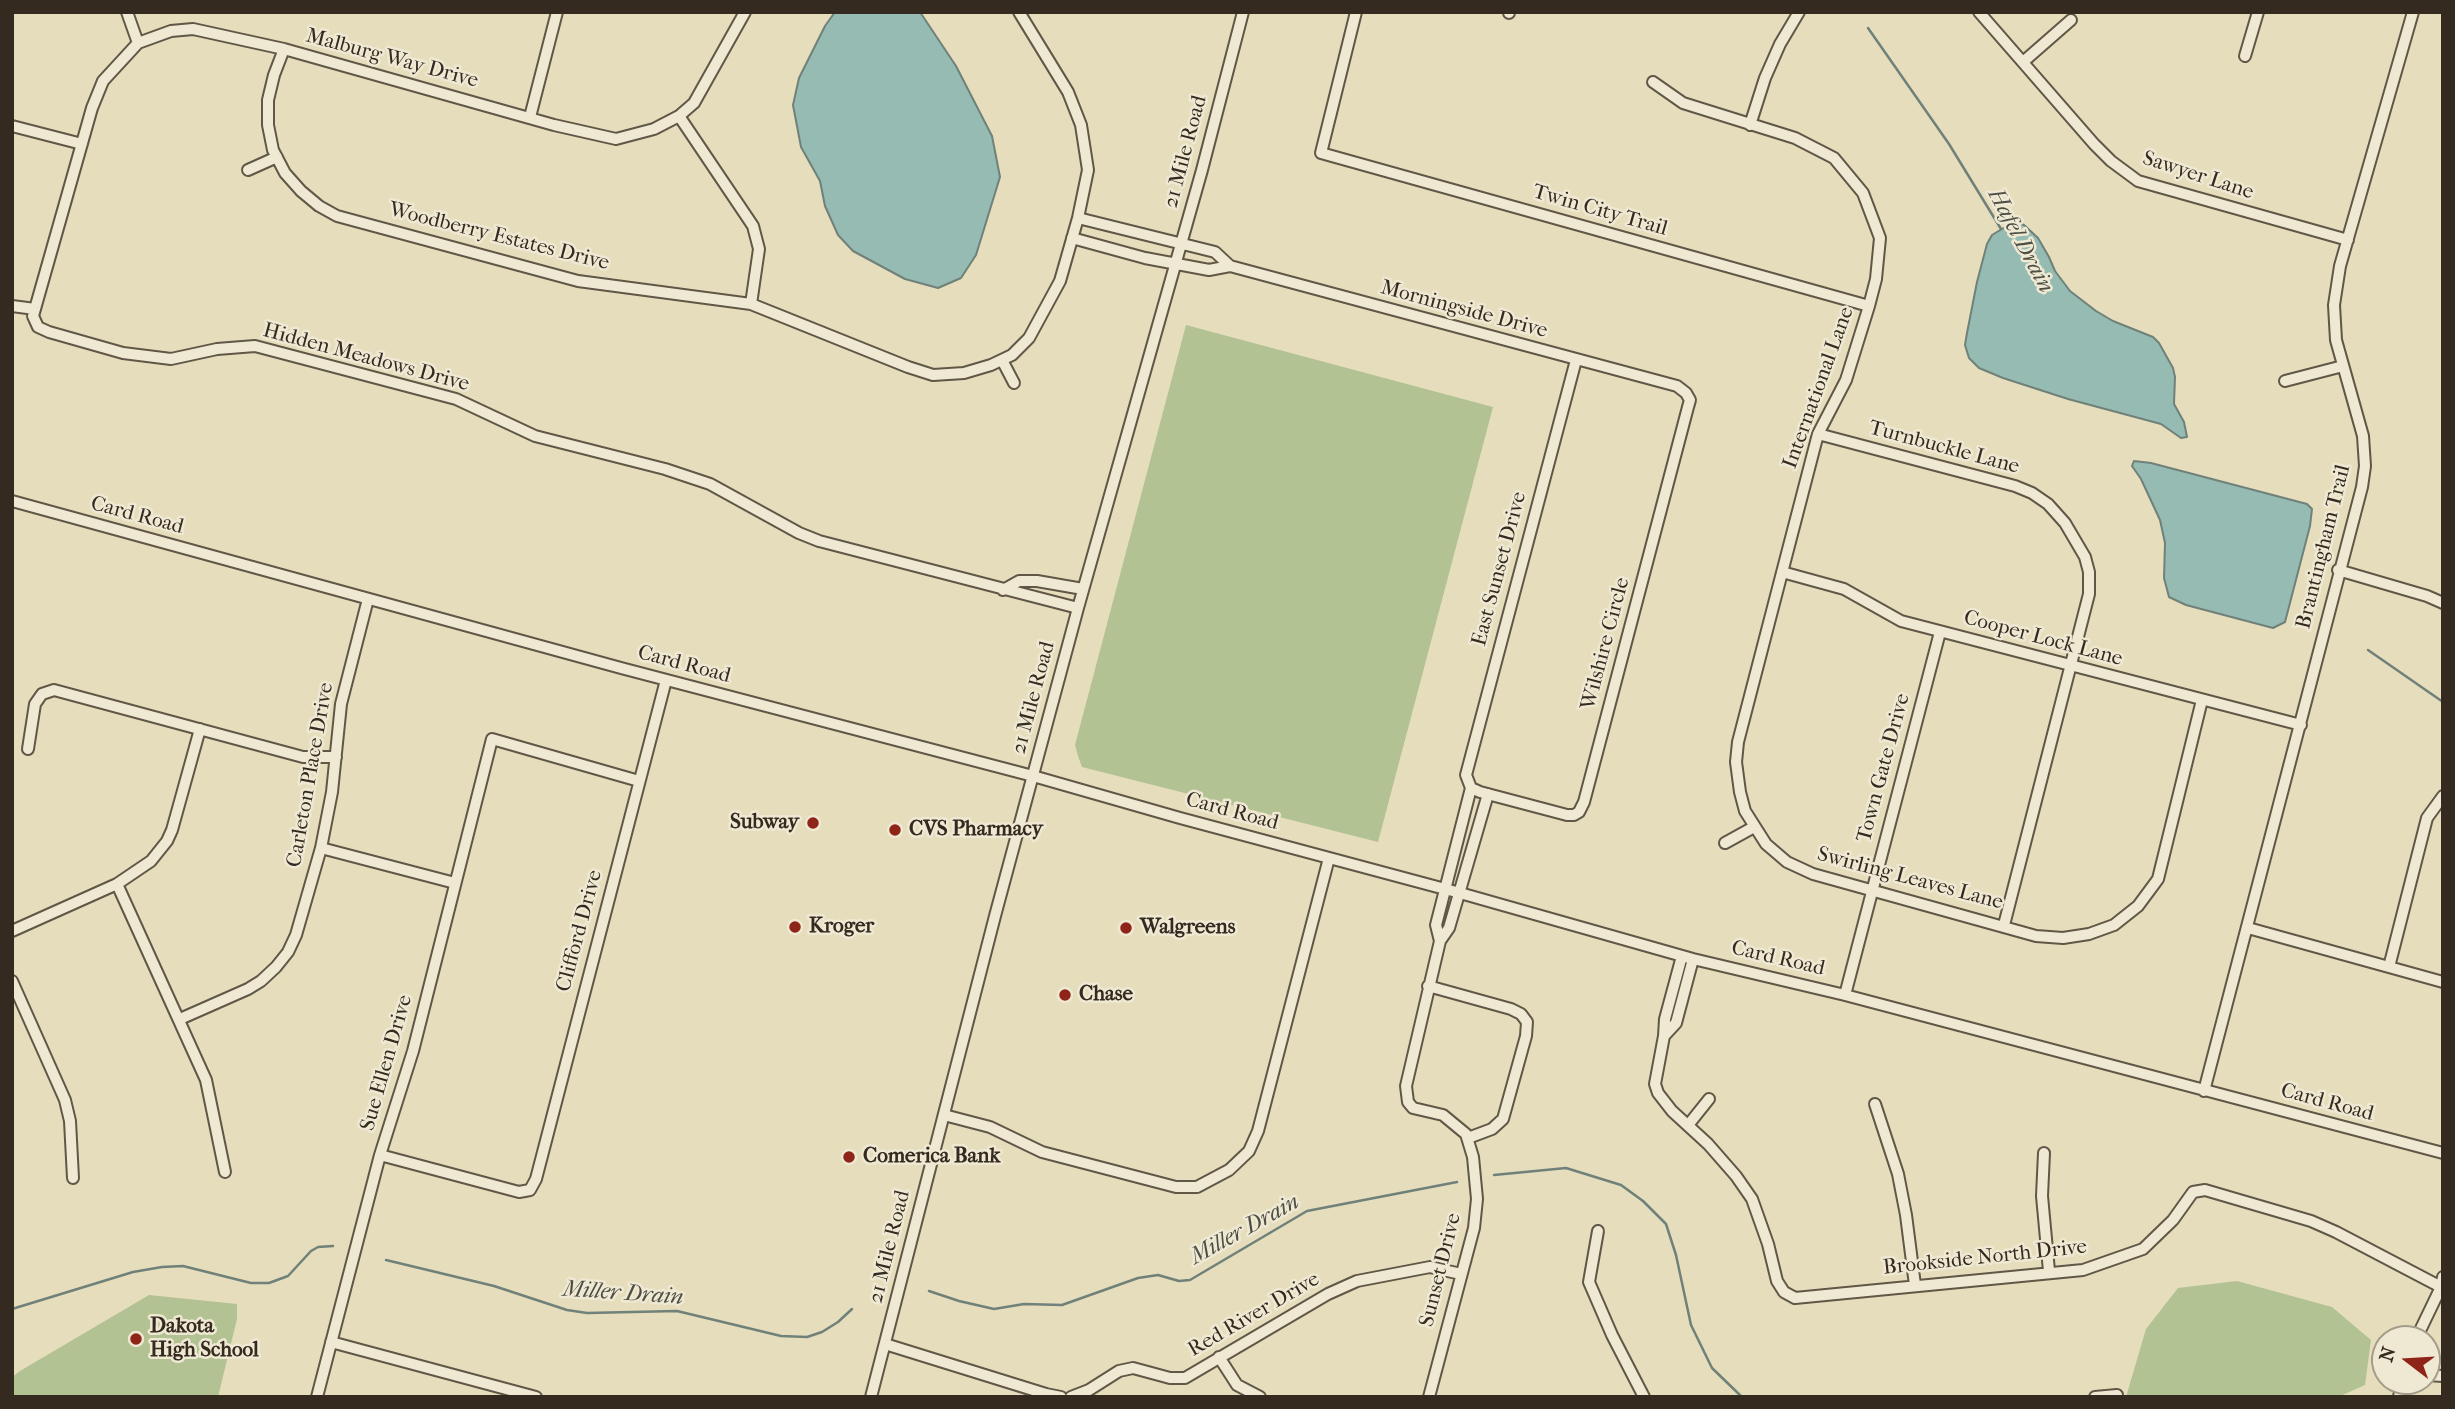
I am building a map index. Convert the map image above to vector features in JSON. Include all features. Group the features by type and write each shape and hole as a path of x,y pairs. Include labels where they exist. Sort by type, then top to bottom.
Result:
{"street":[{"path":"127,12 138,43"},
{"path":"530,117 557,12"},
{"name":"Malburg Way Drive","path":"34,312 103,81 138,43 171,31 193,29 284,49 600,137 616,139 654,129 679,116 694,103 745,12"},
{"path":"1019,12 1068,92 1081,125 1087,170 1079,218"},
{"name":"21 Mile Road","path":"871,1397 1077,608 1243,12"},
{"name":"Twin City Trail","path":"1356,12 1321,153 1869,306"},
{"path":"1750,125 1770,67 1799,12"},
{"name":"Sawyer Lane","path":"1979,12 2103,152 2138,181 2348,240"},
{"path":"2245,56 2258,12"},
{"name":"Brantingham Trail","path":"2204,1091 2301,725 2338,570 2362,487 2365,466 2362,431 2336,340 2334,305 2338,276 2413,12"},
{"path":"2023,62 2071,20"},
{"name":"Woodberry Estates Drive","path":"284,49 268,100 268,125 273,150 285,173 301,191 337,216 578,281 751,304 908,368 933,375 964,373 1002,360 1012,355 1029,338 1060,281 1079,218"},
{"name":"International Lane","path":"1653,82 1683,103 1795,138 1834,158 1863,193 1880,238 1876,279 1869,306 1846,380 1818,434 1738,742 1737,778 1745,811"},
{"path":"679,116 753,226 759,249 751,304"},
{"path":"12,126 82,144"},
{"path":"248,170 277,157"},
{"name":"Morningside Drive","path":"1079,218 1215,252 1230,266 1677,386 1686,393"},
{"name":"Morningside Drive","path":"1072,238 1144,258 1216,270 1230,266"},
{"name":"Hidden Meadows Drive","path":"12,306 34,312 38,327 48,332 123,353 171,359 218,349 255,346 456,399 535,436 665,469 710,484 799,533 819,541 1077,608"},
{"path":"1002,360 1014,383"},
{"name":"East Sunset Drive","path":"1444,888 1471,788 1467,780 1467,770 1576,360"},
{"path":"2285,381 2343,366"},
{"name":"Wilshire Circle","path":"1488,794 1567,815 1574,815 1582,808 1690,400 1686,393"},
{"name":"Turnbuckle Lane","path":"1818,434 2015,486 2032,493 2048,504 2076,538 2085,557 2089,572 2089,594 2004,925"},
{"name":"Card Road","path":"12,501 666,680 1460,892 1693,959 1845,995 2443,1153"},
{"path":"2338,570 2443,603"},
{"name":"Cooper Lock Lane","path":"1782,572 1844,589 1901,621 2301,725"},
{"path":"1003,590 1019,581 1037,580 1083,589"},
{"name":"Carleton Place Drive","path":"180,1019 248,989 276,967 288,952 303,918 321,848 336,757 341,704 368,599"},
{"name":"Town Gate Drive","path":"1845,995 1940,632"},
{"name":"Clifford Drive","path":"380,1155 519,1192 530,1190 536,1179 666,680"},
{"path":"28,749 33,712 42,694 54,690 303,757 336,757"},
{"name":"Swirling Leaves Lane","path":"1745,811 1766,844 1812,874 2036,936 2063,938 2089,934 2114,925 2138,906 2158,879 2202,700"},
{"path":"12,931 117,884 151,861 166,841 176,817 201,729"},
{"name":"Sue Ellen Drive","path":"317,1397 380,1155 413,1051 492,739 639,781"},
{"path":"1428,986 1511,1009 1527,1021 1526,1036 1503,1119 1492,1129 1468,1138 1457,1125 1443,1115 1413,1108 1408,1102 1406,1086 1428,986 1440,941 1449,928 1488,794 1471,788"},
{"path":"2389,967 2427,818 2443,796"},
{"path":"1725,843 1754,827"},
{"path":"321,848 455,883"},
{"path":"944,1115 990,1127 1042,1153 1176,1187 1197,1187 1239,1162 1252,1146 1258,1131 1329,858"},
{"path":"117,884 206,1080 225,1172"},
{"path":"1440,941 1436,925 1444,888"},
{"path":"2248,928 2443,982"},
{"name":"Brookside North Drive","path":"1682,956 1665,1018 1655,1084 1662,1101 1689,1124 1736,1176 1752,1199 1768,1244 1777,1281 1784,1292 1795,1298 2049,1271 2083,1270 2141,1251 2173,1220 2193,1192 2205,1190 2311,1221 2442,1283"},
{"name":"Brookside North Drive","path":"1664,1036 1676,1023 1693,959"},
{"path":"12,981 17,1004 65,1100 70,1121 73,1178"},
{"path":"1689,1124 1709,1098"},
{"path":"1875,1104 1898,1174 1915,1285"},
{"name":"Sunset Drive","path":"1429,1397 1474,1228 1478,1199 1468,1138"},
{"path":"2044,1153 2042,1196 2049,1271"},
{"path":"1598,1231 1589,1282 1612,1335 1644,1397"},
{"name":"Red River Drive","path":"1071,1397 1119,1371 1133,1368 1170,1378 1185,1378 1328,1294 1357,1281 1430,1267 1461,1274"},
{"path":"2422,1325 2442,1283"},
{"path":"331,1342 536,1397"},
{"path":"885,1344 1060,1397"},
{"path":"1219,1357 1237,1385 1260,1397"},
{"path":"2095,1397 2117,1395"}],"green space":[{"path":"1186,325 1493,407 1378,842 1082,767 1075,745"},
{"path":"2237,1281 2332,1307 2371,1340 2365,1385 2338,1397 2126,1397 2146,1329 2178,1288"},
{"path":"149,1295 237,1304 237,1319 218,1397 12,1397 12,1377 20,1371"}],"water":[{"path":"835,12 920,12 956,66 992,136 1000,177 976,255 961,278 938,288 905,279 853,251 838,235 825,206 820,181 801,147 793,105 799,78"},
{"path":"2015,221 2024,225 2038,238 2055,271 2070,291 2113,321 2153,337 2159,343 2173,368 2174,404 2184,422 2187,437 2181,438 2161,424 2003,378 1979,368 1969,358 1965,345 1987,244 1992,235"},
{"path":"2134,461 2151,463 2307,504 2312,509 2285,622 2273,628 2186,605 2169,597 2164,578 2165,543 2160,520 2132,466"}],"waterway":[{"name":"Hafel Drain","path":"1868,28 1949,144 2001,229"},
{"name":"Hafel Drain","path":"2368,650 2443,702"},
{"name":"Miller Drain","path":"1494,1175 1566,1168 1621,1185 1643,1201 1666,1224 1676,1255 1691,1325 1712,1368 1742,1397"},
{"name":"Miller Drain","path":"929,1291 994,1309 1024,1304 1062,1305 1138,1278 1158,1275 1179,1281 1190,1280 1307,1211 1457,1182"},
{"name":"Miller Drain","path":"12,1309 133,1272 162,1267 183,1266 251,1283 269,1283 288,1276 311,1251 318,1247 333,1246"},
{"name":"Miller Drain","path":"386,1260 494,1286 567,1310 587,1313 677,1311 781,1336 807,1337 822,1332 852,1309"}],"place":[{"name":"Subway","path":"813,823"},
{"name":"CVS Pharmacy","path":"895,830"},
{"name":"Kroger","path":"795,927"},
{"name":"Walgreens","path":"1126,928"},
{"name":"Chase","path":"1065,995"},
{"name":"Comerica Bank","path":"849,1157"},
{"name":"Dakota High School","path":"136,1339"}]}
